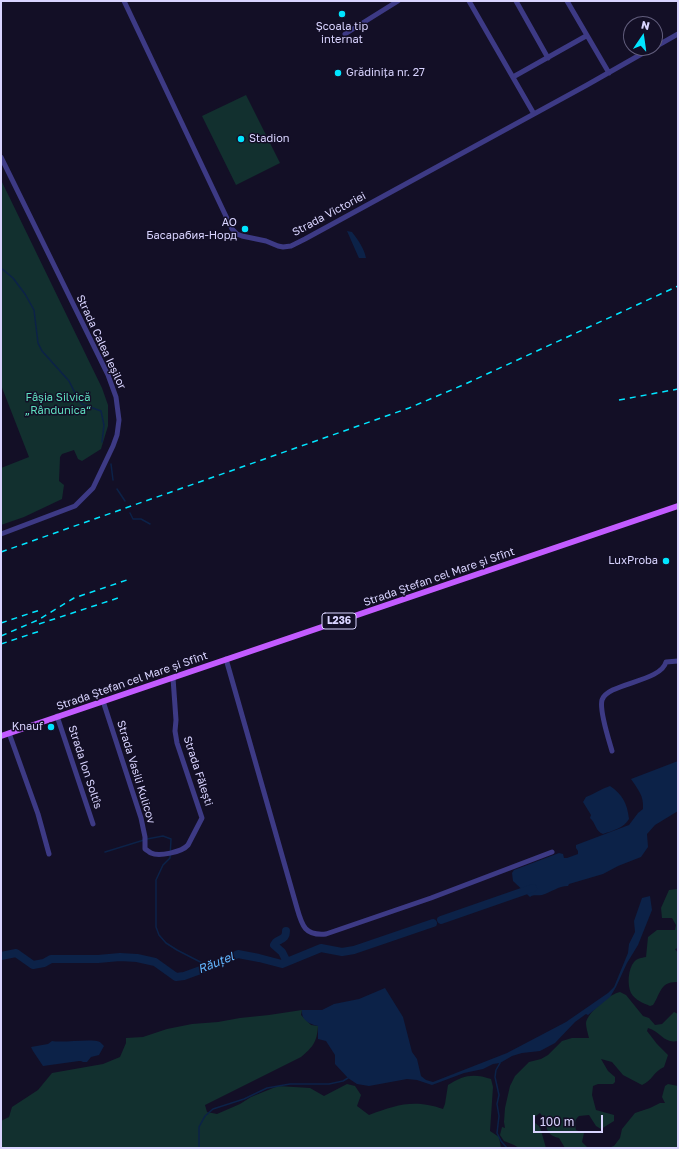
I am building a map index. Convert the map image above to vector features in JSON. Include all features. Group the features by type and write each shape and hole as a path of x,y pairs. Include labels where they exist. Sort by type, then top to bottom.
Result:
{"main road":[{"name":"Strada Ștefan cel Mare și Sfînt","path":"1,736 678,506"}],"street":[{"name":"Strada Victoriei","path":"124,1 232,229 242,236 266,241 283,247 291,246 305,239 638,56"},
{"path":"345,34 398,1"},
{"path":"469,1 534,114"},
{"path":"516,1 548,58"},
{"path":"567,1 586,36 609,72"},
{"path":"663,42 678,34"},
{"path":"513,77 586,36"},
{"name":"Strada Calea Ieșilor","path":"1,157 108,375 116,397 119,420 113,446 102,470 93,488 81,501 68,509 1,534"},
{"path":"226,659 300,920 305,929 310,933 326,934 431,898 552,852"},
{"path":"612,751 601,702 605,695 619,688 657,674 665,667 666,662 678,661"},
{"name":"Strada Fălești","path":"145,849 150,853 160,854 186,848 202,818 175,731 176,720 173,678"},
{"name":"Strada Vasili Kulicov","path":"103,701 141,818 145,837 145,849"},
{"name":"Strada Ion Soltîs","path":"57,716 93,824"},
{"path":"9,733 38,814 49,854"}],"green space":[{"name":"Stadion","path":"246,95 280,163 236,185 202,116"},
{"name":"Fâşia Silvică „Rândunica“","path":"1,180 102,388 108,405 108,426 101,449 82,461 78,459 74,450 62,454 60,457 59,481 64,485 62,499 24,517 1,525 1,468 29,457 1,385"},
{"path":"678,889 678,948 675,949 678,953 678,982 668,983 664,986 653,1005 650,1006 637,999 631,993 629,986 629,973 635,961 639,958 646,957 648,937 657,930 675,930 676,925 672,918 662,918 661,908 669,890"},
{"path":"620,992 626,995 643,1016 649,1018 655,1025 662,1024 674,1012 678,1014 678,1041 669,1041 648,1028 647,1031 668,1055 664,1067 657,1071 649,1081 642,1085 623,1075 612,1062 601,1059 608,1071 615,1077 615,1082 613,1084 598,1084 593,1086 592,1095 596,1110 614,1115 614,1121 601,1129 596,1126 589,1115 579,1116 576,1119 576,1130 584,1133 582,1142 588,1148 565,1148 559,1138 550,1134 540,1113 533,1118 534,1122 540,1127 546,1148 519,1148 504,1141 500,1135 502,1127 505,1128 505,1108 510,1086 515,1076 529,1062 541,1059 548,1055 562,1041 572,1038 589,1038 586,1023 590,1014 611,996"},
{"path":"302,1010 301,1015 311,1025 318,1026 314,1044 309,1050 301,1057 205,1105 207,1112 217,1114 240,1104 251,1097 278,1086 310,1088 324,1096 347,1084 355,1086 361,1095 357,1106 369,1115 405,1104 423,1104 443,1109 448,1085 464,1077 479,1076 491,1079 493,1087 490,1131 499,1137 501,1148 1,1148 1,1121 9,1117 12,1107 38,1090 52,1073 103,1064 120,1057 126,1043 126,1038 143,1037 167,1029 192,1024 218,1022"},
{"path":"668,1084 678,1086 678,1148 608,1148 614,1146 620,1138 622,1129 635,1113 660,1103 665,1103 662,1097 665,1086"}],"water":[{"path":"347,231 352,232 362,247 366,258 359,258"},
{"path":"678,761 678,811 655,825 647,834 648,847 641,857 603,874 569,884 568,886 558,888 542,895 534,895 530,897 513,881 512,873 514,870 559,853 563,854 564,858 578,854 576,845 629,825 643,809 643,800 631,779"},
{"path":"610,786 624,800 629,819 621,827 603,834 598,831 583,802 586,797"},
{"path":"650,896 652,910 638,945 610,997 588,1015 586,1014 575,1022 555,1043 540,1051 512,1056 500,1063 493,1064 483,1069 464,1073 432,1085 417,1080 407,1079 369,1086 357,1084 348,1078 335,1064 335,1055 326,1041 318,1039 318,1026 309,1023 304,1019 302,1010 322,1010 334,1004 359,999 385,988 403,1017 412,1052 417,1059 421,1076 426,1080 433,1082 507,1053 566,1022 608,993 614,987 628,953 629,944 635,932 634,921 642,898"},
{"path":"52,1041 96,1041 100,1042 104,1046 99,1055 91,1057 87,1062 79,1061 43,1066 31,1047 48,1044"}],"waterway":[{"path":"1,268 13,278 25,294 34,310 38,343 42,351 69,381 79,401 82,404 101,411 104,425 102,442"},
{"path":"111,464 113,480"},
{"path":"117,489 125,501"},
{"path":"130,513 133,519 141,519 150,524"},
{"path":"147,839 163,836 171,839 170,858 163,865 156,880 156,927 159,935 166,943 177,950 210,967"},
{"path":"105,852 144,840"},
{"name":"Răuțel","path":"441,920 533,888"},
{"name":"Răuțel","path":"1,956 16,953 33,965 44,963 51,959 137,958 155,962 176,977 184,976 217,964 238,954 282,964 321,948 342,952 354,950 433,923"},
{"path":"286,931 284,937 274,945 282,952 287,962"},
{"path":"500,1063 496,1070 495,1077 499,1095 497,1104 499,1116 497,1133 507,1148"},
{"path":"199,1148 199,1127 205,1116 213,1109 244,1099 267,1088 290,1084 329,1084 343,1081 348,1078"}],"railway":[{"path":"1,552 409,408 463,385 678,286"},
{"path":"619,400 678,389"},
{"path":"1,636 38,620 74,598 127,580"},
{"path":"39,624 121,597"},
{"path":"1,623 40,610"},
{"path":"1,644 40,631"}],"place":[{"name":"Școala tip internat","path":"342,14"},
{"name":"Grădinița nr. 27","path":"338,73"},
{"name":"Stadion","path":"241,139"},
{"name":"АО Басарабия-Норд","path":"245,229"},
{"name":"LuxProba","path":"666,561"},
{"name":"Knauf","path":"51,727"}]}
